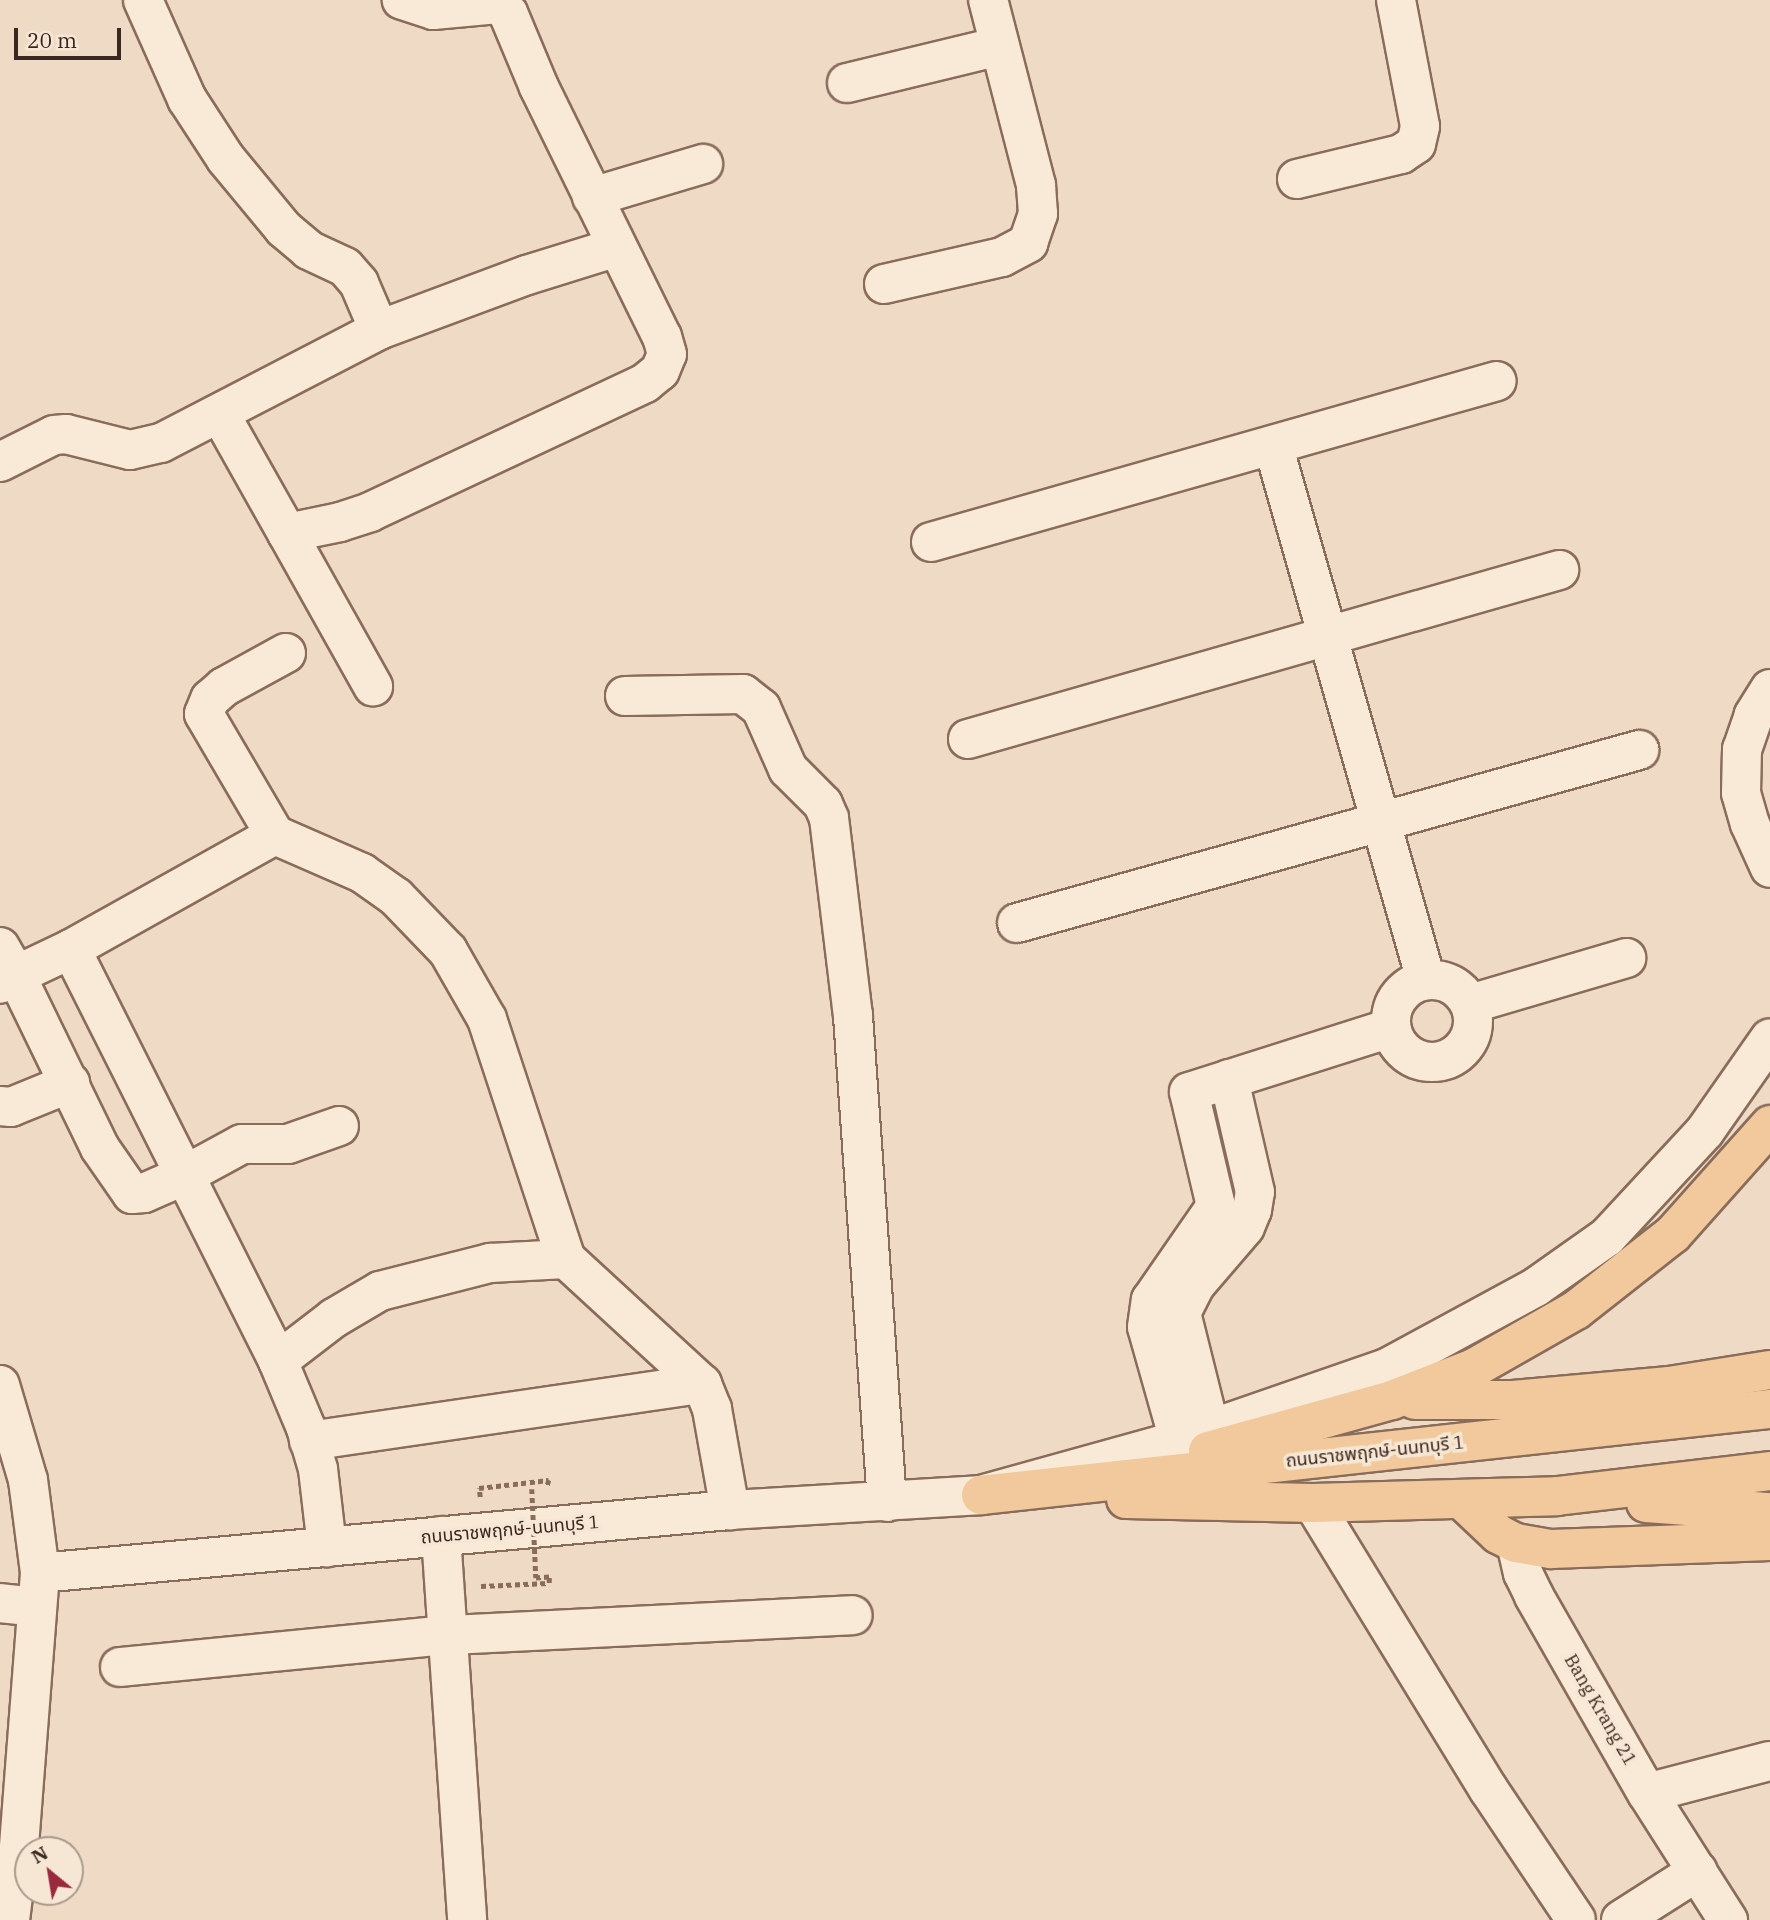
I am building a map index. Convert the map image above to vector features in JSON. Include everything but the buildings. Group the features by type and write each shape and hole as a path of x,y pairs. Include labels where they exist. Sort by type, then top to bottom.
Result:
{"main road":[{"path":"1098,1481 1392,1400 1474,1368 1576,1310 1674,1234 1770,1125"},
{"path":"1392,1400 1513,1400 1670,1386 1770,1370"},
{"name":"ถนนราชพฤกษ์-นนทบุรี 1","path":"981,1495 1770,1409"},
{"name":"ถนนราชพฤกษ์-นนทบุรี 1","path":"981,1495 1313,1503 1461,1499 1558,1496 1770,1471"},
{"path":"1558,1496 1770,1512"},
{"path":"1461,1499 1498,1534 1517,1543 1551,1549 1770,1541"}],"street":[{"path":"143,0 187,99 226,159 284,229 309,250 345,267 359,283 379,330"},
{"path":"287,533 340,522 370,512 645,383 660,370 667,354 662,337 539,87 508,13 498,4 433,10 402,0"},
{"path":"884,284 1002,257 1028,243 1038,214 1036,186 988,0"},
{"path":"1297,179 1401,154 1416,144 1420,126 1396,0"},
{"path":"847,83 1000,46"},
{"path":"592,197 703,164"},
{"path":"0,462 54,435 66,433 130,450 161,443 379,330 527,275 617,247"},
{"path":"931,542 1497,381"},
{"path":"220,414 373,686"},
{"path":"1273,445 1426,980"},
{"path":"968,739 1559,570"},
{"path":"286,653 224,687 210,699 204,714 275,835 362,873 396,897 448,951 487,1019 566,1259 702,1384 712,1409 730,1510"},
{"path":"1770,689 1754,715 1742,748 1741,793 1750,824 1770,867"},
{"path":"625,696 743,694 761,708 789,769 823,804 829,818 853,1016 887,1502"},
{"path":"1017,923 1639,750"},
{"path":"275,835 71,949 5,969 70,1083 100,1147 132,1194 144,1193 183,1176 242,1144 288,1144 339,1126"},
{"path":"71,949 278,1361 318,1469 327,1547"},
{"path":"1470,1004 1626,958"},
{"path":"1426,980 1452,985 1470,1004 1472,1031 1466,1044 1457,1055 1444,1060 1416,1060 1404,1053 1391,1028 1395,1002 1402,992 1426,980"},
{"path":"1194,1434 1147,1327 1151,1300 1216,1206 1189,1092 1391,1028"},
{"path":"981,1495 1194,1434 1387,1368 1536,1287 1607,1237 1705,1131 1770,1038"},
{"path":"1194,1434 1181,1313 1196,1284 1245,1227 1255,1192 1229,1079"},
{"path":"0,1106 11,1107 70,1083"},
{"path":"278,1361 334,1318 380,1292 490,1263 566,1259"},
{"path":"309,1441 702,1384"},
{"path":"2,1402 28,1480 38,1590 9,1859 9,1920"},
{"name":"ถนนราชพฤกษ์-นนทบุรี 1","path":"0,1603 38,1590 327,1547 730,1510 981,1495"},
{"path":"1313,1503 1489,1790 1576,1920"},
{"path":"441,1536 467,1920"},
{"name":"Bang Krang 21","path":"1517,1543 1523,1573 1534,1596 1647,1793 1728,1920"},
{"path":"120,1667 449,1635 853,1615"},
{"path":"1647,1793 1770,1761"},
{"path":"1621,1920 1698,1871"}],"path":[{"path":"478,1586 549,1583 549,1577 536,1578 532,1489 550,1486 549,1480 479,1488"}]}
